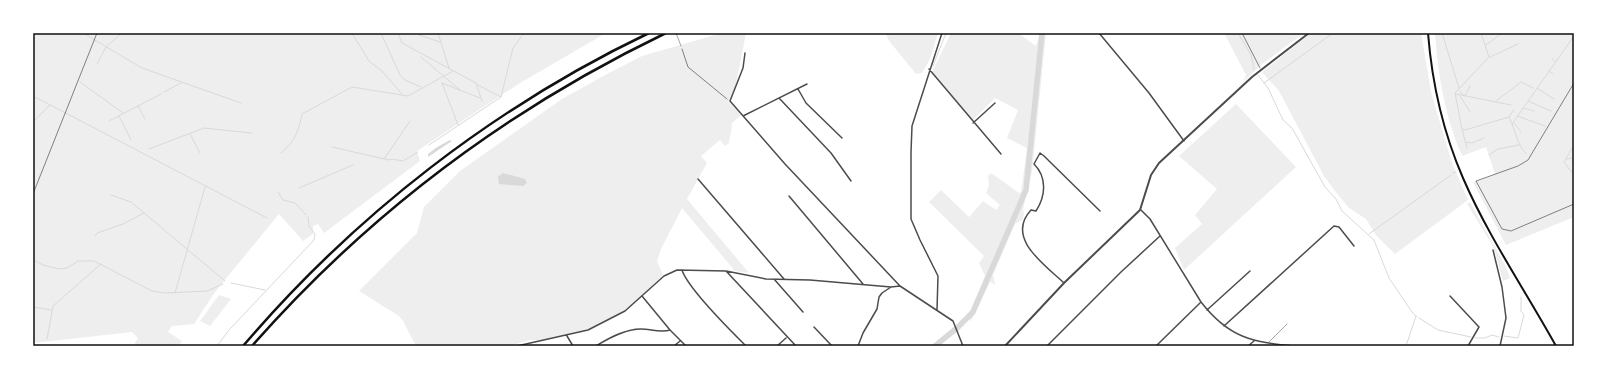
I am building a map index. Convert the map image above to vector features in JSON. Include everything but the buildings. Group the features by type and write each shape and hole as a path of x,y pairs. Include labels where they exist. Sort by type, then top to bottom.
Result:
{"highway":[{"path":"243,346 322,262 369,218 428,170 528,100 582,68 649,33"},
{"path":"252,346 299,295 348,247 402,200 448,164 504,124 552,94 609,61 666,33"}],"main road":[{"path":"1428,33 1432,72 1438,103 1458,167 1485,222 1556,346"}],"street":[{"path":"937,310 938,276 915,230 910,210 912,126 929,69 942,33"},
{"path":"1099,33 1149,93 1184,140"},
{"path":"1005,346 1016,332 1043,308 1064,283 1140,210 1154,170 1227,99 1261,70 1309,33"},
{"path":"745,53 743,68 730,101 900,286 947,316 955,325 963,346"},
{"path":"929,69 1001,154"},
{"path":"743,116 807,84"},
{"path":"798,89 806,103 842,138"},
{"path":"779,98 831,153 851,181"},
{"path":"974,123 995,103"},
{"path":"1064,283 1035,256 1028,246 1023,233 1022,227 1025,218 1031,210 1036,211 1044,192 1042,175 1034,164 1038,154 1040,153 1044,156 1100,211"},
{"path":"698,179 784,279"},
{"path":"789,196 863,284"},
{"path":"1140,210 1150,219 1201,302 1223,326 1254,341 1294,346"},
{"path":"1223,326 1334,226 1340,227 1354,246"},
{"path":"1047,346 1121,272 1160,236"},
{"path":"1492,250 1502,287 1506,318 1500,346"},
{"path":"517,346 567,336 588,330 625,311 664,276 682,270 726,271 774,279 891,287 900,286"},
{"path":"682,270 689,283 746,346"},
{"path":"726,271 796,346"},
{"path":"1207,310 1250,271"},
{"path":"774,279 803,312"},
{"path":"858,346 863,333 877,308 879,297 891,287"},
{"path":"642,296 670,330 686,346"},
{"path":"1450,296 1479,327 1468,346"},
{"path":"1156,346 1201,302"},
{"path":"814,327 832,346"},
{"path":"596,346 616,335 639,329 670,330"},
{"path":"567,336 573,346"},
{"path":"778,346 787,337"},
{"path":"674,346 680,341"},
{"path":"1248,346 1254,341"}],"lane":[{"path":"676,33 681,46"},
{"path":"1268,343 1287,324"}],"path":[{"path":"33,194 97,33"},
{"path":"1242,33 1261,70"},
{"path":"681,46 688,67 730,101"},
{"path":"1574,83 1528,160 1518,166 1476,181 1480,191 1502,229 1511,231 1574,204"}],"shaded area":[{"path":"33,33 606,33 520,83 417,151 420,161 324,233 318,224 313,226 313,234 303,241 279,214 215,292 194,324 172,326 168,332 182,341 179,346 133,346 138,338 132,332 33,343"},
{"path":"722,33 746,33 735,89 729,102 741,115 731,124 732,126 729,143 725,146 720,140 701,156 707,163 687,199 749,273 735,271 682,208 661,249 657,261 663,275 625,311 588,330 545,340 530,340 509,346 416,346 399,316 359,291 417,233 424,207 460,171 562,99 607,74 642,56"},
{"path":"885,33 938,33 930,59 922,73 916,74 890,42"},
{"path":"951,33 1018,33 1036,46 1040,33 1046,33 1032,172 1023,209 1024,215 1022,220 1015,224 993,275 995,285 990,282 971,321 969,319 960,329 958,324 970,311 985,276 979,263 984,256 929,202 941,190 969,217 983,201 996,210 1000,205 986,193 989,186 988,176 991,173 1019,193 1021,192 1027,148 1007,138 1018,110 995,98 972,121 932,72"},
{"path":"1224,33 1304,33 1261,65 1243,82 1246,75"},
{"path":"1311,33 1421,33 1431,92 1452,163 1468,200 1395,254 1376,235 1366,219 1349,208 1324,176 1279,91 1262,72"},
{"path":"1435,33 1574,33 1574,217 1506,245 1473,182 1495,174 1486,147 1462,156 1456,141 1440,81"},
{"path":"1236,104 1296,167 1184,270 1175,248 1202,224 1195,215 1217,189 1179,156"},
{"path":"450,140 452,141 428,157 428,154 437,147"},
{"path":"503,173 525,179 527,183 523,186 499,184 498,177"},
{"path":"1470,202 1505,265 1510,278 1503,281 1493,246 1467,204"},
{"path":"219,295 231,299 210,326 200,321"}],"waterway":[{"path":"83,33 142,68 241,103"},
{"path":"97,64 106,47 122,33"},
{"path":"352,33 369,61 382,71 402,94"},
{"path":"381,33 400,75 405,80 421,87"},
{"path":"398,33 402,43 476,83 482,101"},
{"path":"438,33 449,68"},
{"path":"429,145 501,97 513,48 524,33"},
{"path":"933,66 946,33"},
{"path":"935,346 957,328 973,312 1026,190 1042,33"},
{"path":"1238,33 1251,55 1254,70"},
{"path":"1264,83 1333,33"},
{"path":"1442,33 1459,88"},
{"path":"1481,33 1489,57 1455,93 1462,129 1465,130 1509,117 1520,146 1526,154"},
{"path":"1486,45 1502,33"},
{"path":"419,35 440,42"},
{"path":"1512,124 1574,36"},
{"path":"1490,57 1518,44"},
{"path":"421,57 460,90"},
{"path":"1552,58 1555,62"},
{"path":"281,153 290,145 296,135 302,114 352,87 408,96 453,71"},
{"path":"1549,71 1553,74"},
{"path":"1258,75 1268,88 1283,120 1292,128 1325,187 1336,199 1342,211 1374,240 1389,278 1417,317"},
{"path":"80,82 123,113"},
{"path":"1496,101 1521,82 1533,88"},
{"path":"164,92 181,83"},
{"path":"442,83 458,125"},
{"path":"442,83 480,98"},
{"path":"478,85 501,97"},
{"path":"1465,96 1470,86"},
{"path":"1537,88 1554,99"},
{"path":"1460,91 1463,95"},
{"path":"109,121 161,94"},
{"path":"1456,94 1511,105"},
{"path":"33,96 267,218"},
{"path":"1460,96 1470,112"},
{"path":"1528,101 1551,111"},
{"path":"33,122 50,105"},
{"path":"138,106 145,119"},
{"path":"1523,108 1534,111"},
{"path":"1509,117 1514,110"},
{"path":"119,116 131,140"},
{"path":"1517,116 1545,126"},
{"path":"384,159 410,121"},
{"path":"1514,123 1521,132"},
{"path":"149,149 204,128 251,133"},
{"path":"1462,129 1467,148"},
{"path":"190,134 200,153"},
{"path":"1466,142 1472,143 1484,138"},
{"path":"1489,155 1498,149 1519,145"},
{"path":"1574,145 1564,162 1574,175"},
{"path":"332,147 389,160 392,159 403,161 418,152"},
{"path":"1567,159 1574,158"},
{"path":"299,188 353,165"},
{"path":"1369,234 1451,175"},
{"path":"175,293 205,187"},
{"path":"278,192 283,200 295,203 306,215"},
{"path":"111,195 131,202 225,281"},
{"path":"95,236 97,233 123,224 144,213"},
{"path":"217,346 229,330 314,240 315,234 309,226 308,217"},
{"path":"33,260 43,265 59,269 67,268 78,261 94,261 152,291 165,293 207,291 223,284"},
{"path":"47,339 53,306 101,264"},
{"path":"231,283 265,290"},
{"path":"1504,336 1518,338 1524,315 1521,311 1521,297"},
{"path":"33,307 51,310"},
{"path":"1406,346 1416,316"},
{"path":"1419,318 1438,330 1471,337"},
{"path":"1475,338 1485,338 1492,335 1499,337"}]}
